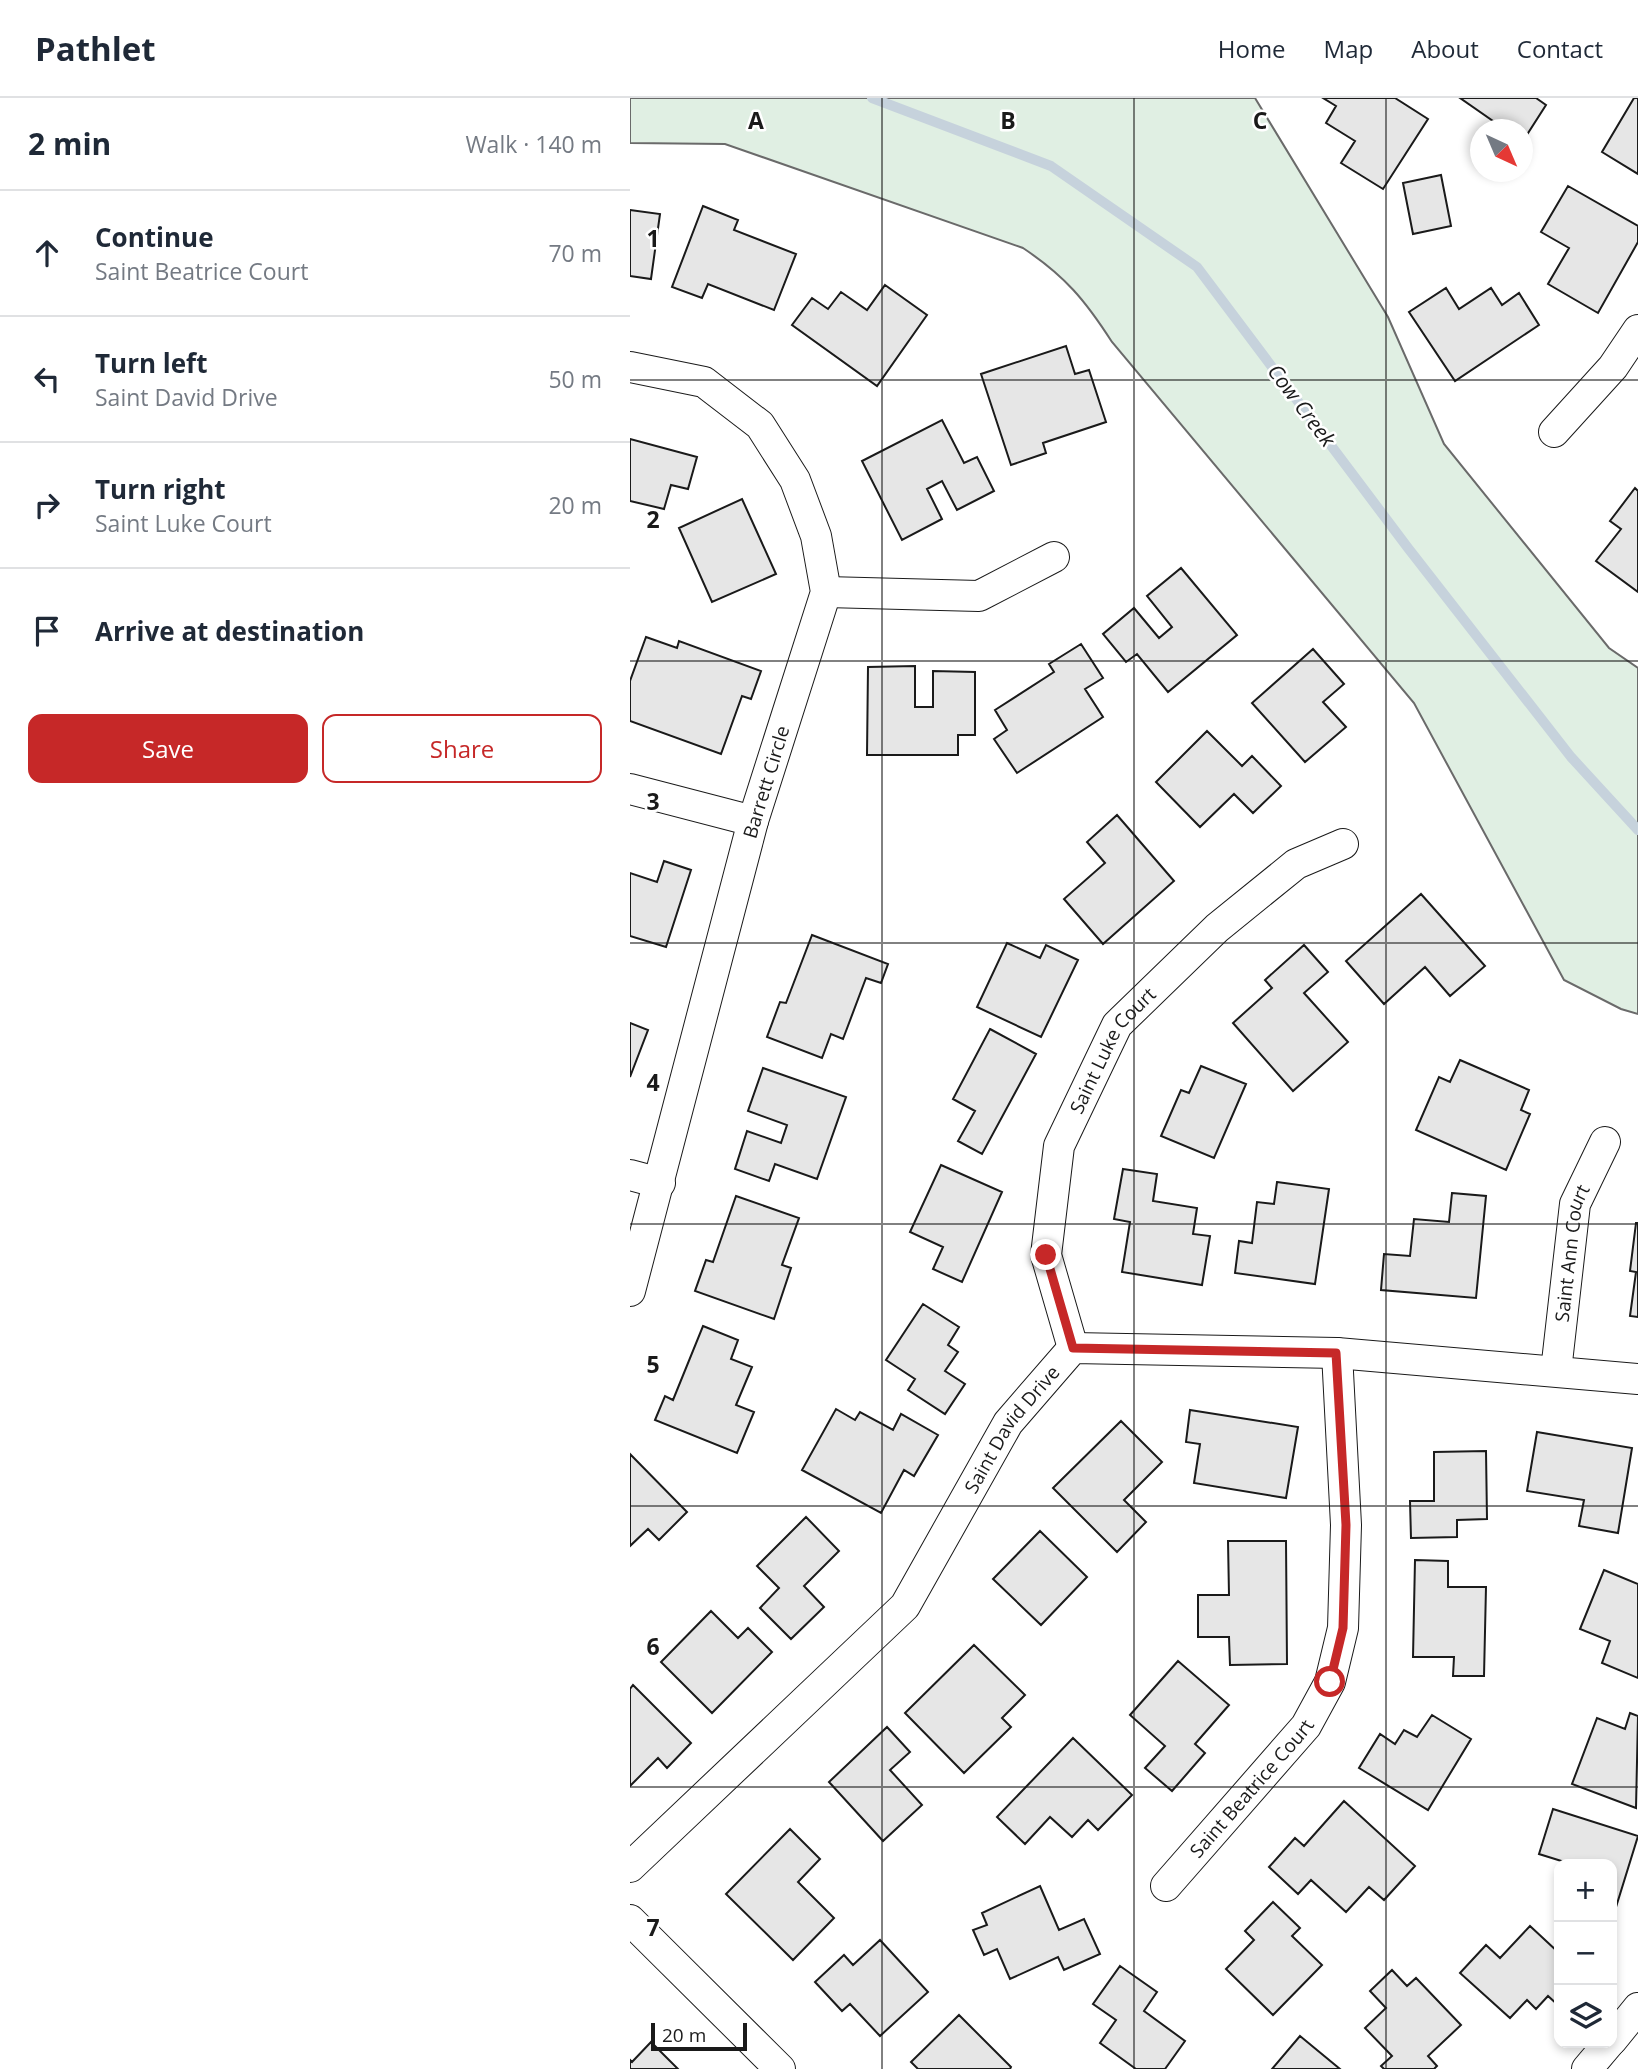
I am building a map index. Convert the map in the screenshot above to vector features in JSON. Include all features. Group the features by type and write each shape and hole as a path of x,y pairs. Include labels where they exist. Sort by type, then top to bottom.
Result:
{"street":[{"path":"1554,432 1613,367 1638,330"},
{"name":"Barrett Circle","path":"630,366 704,382 760,425 795,480 816,536 826,592 753,821 630,1291"},
{"path":"826,592 979,596 1054,557"},
{"path":"630,789 753,821"},
{"name":"Saint Luke Court","path":"1073,1348 1046,1255 1059,1146 1117,1025 1217,928 1296,864 1343,844"},
{"name":"Saint Ann Court","path":"1556,1371 1575,1204 1605,1142"},
{"path":"630,1175 660,1183"},
{"name":"Saint David Drive","path":"630,1867 905,1606 1008,1423 1073,1348 1336,1353 1638,1379"},
{"name":"Saint Beatrice Court","path":"1166,1886 1306,1726 1330,1682 1343,1628 1345,1551 1336,1353"},
{"path":"630,1920 780,2069"},
{"path":"1617,2033 1638,2008"},
{"path":"1587,2069 1604,2048"}],"green space":[{"path":"630,98 1255,98 1388,317 1444,444 1609,648 1638,668 1638,1014 1621,1009 1564,980 1414,703 1112,342 1083,301 1062,279 1023,248 725,144 630,143"}],"building":[{"path":"1323,98 1395,98 1428,119 1383,189 1341,163 1355,141 1326,123 1336,106"},
{"path":"1460,98 1536,98 1546,105 1533,125 1533,119 1490,119"},
{"path":"1634,98 1638,98 1638,174 1602,152"},
{"path":"1441,175 1451,226 1413,234 1403,183"},
{"path":"1568,186 1638,226 1638,242 1598,313 1548,284 1569,248 1541,232"},
{"path":"703,206 738,220 734,230 796,254 774,310 708,284 702,298 672,287"},
{"path":"630,210 660,214 651,279 630,276"},
{"path":"885,285 927,315 877,386 792,325 812,298 828,309 841,292 867,310"},
{"path":"1446,288 1459,309 1491,288 1502,305 1519,293 1539,325 1455,381 1409,312"},
{"path":"1066,346 1075,374 1089,370 1106,422 1043,443 1046,453 1011,465 981,374"},
{"path":"942,420 964,463 977,457 994,491 957,510 942,481 927,489 942,519 902,540 862,461"},
{"path":"630,439 697,457 688,489 671,485 664,509 630,501"},
{"path":"1635,488 1638,491 1638,592 1596,561 1621,529 1610,521"},
{"path":"742,499 776,574 712,602 679,528"},
{"path":"1181,568 1237,635 1168,692 1137,654 1126,662 1103,634 1134,608 1159,638 1172,627 1147,596"},
{"path":"646,637 677,648 679,641 761,671 751,699 742,696 721,754 630,721 630,681"},
{"path":"1081,644 1103,678 1085,689 1103,717 1017,773 994,739 1007,730 995,710 1054,672 1049,664"},
{"path":"1313,649 1344,684 1323,702 1346,727 1305,762 1252,703"},
{"path":"915,666 915,707 933,707 933,671 975,672 975,735 958,735 958,755 867,755 868,667"},
{"path":"1207,731 1242,766 1252,756 1281,786 1253,813 1234,794 1200,827 1156,782"},
{"path":"1117,815 1174,881 1103,944 1064,899 1105,863 1087,842"},
{"path":"664,861 691,870 666,947 630,936 630,873 657,882"},
{"path":"1421,894 1485,966 1450,996 1425,967 1384,1004 1346,961"},
{"path":"812,935 888,964 881,983 866,978 843,1039 831,1034 822,1058 767,1037 780,1002 786,1003"},
{"path":"1007,943 1040,958 1046,945 1078,960 1041,1037 977,1007"},
{"path":"1304,945 1328,972 1304,993 1348,1042 1293,1091 1233,1023 1272,988 1265,980"},
{"path":"630,1023 648,1030 630,1077"},
{"path":"990,1029 1036,1054 982,1154 958,1141 975,1111 953,1099"},
{"path":"1460,1060 1529,1090 1521,1110 1530,1114 1506,1170 1416,1130 1439,1077 1450,1082"},
{"path":"1201,1066 1246,1084 1214,1158 1161,1136 1181,1090 1189,1093"},
{"path":"763,1068 846,1097 817,1179 775,1164 769,1181 735,1169 747,1131 781,1143 787,1125 748,1111"},
{"path":"941,1165 1002,1192 962,1282 933,1269 943,1247 910,1232"},
{"path":"1123,1169 1157,1174 1153,1201 1197,1208 1193,1234 1210,1236 1202,1285 1122,1272 1130,1222 1114,1219"},
{"path":"1277,1182 1329,1189 1315,1284 1235,1273 1239,1241 1252,1243 1257,1202 1274,1204"},
{"path":"1452,1193 1486,1196 1476,1298 1381,1290 1384,1254 1410,1256 1414,1219 1449,1222"},
{"path":"736,1196 799,1218 782,1265 791,1268 774,1319 695,1291 706,1260 713,1262"},
{"path":"1636,1223 1638,1317 1630,1316 1636,1272 1630,1271"},
{"path":"923,1304 959,1327 948,1345 958,1352 945,1371 965,1384 945,1414 908,1390 915,1379 886,1360"},
{"path":"703,1326 738,1340 731,1359 752,1367 736,1405 754,1412 737,1453 655,1420 665,1396 673,1400"},
{"path":"836,1409 855,1420 860,1412 893,1430 901,1414 938,1435 914,1476 904,1470 881,1513 802,1470"},
{"path":"1190,1410 1298,1427 1286,1498 1194,1483 1200,1444 1186,1442"},
{"path":"1121,1421 1162,1462 1124,1500 1146,1522 1117,1552 1053,1488"},
{"path":"1537,1432 1632,1448 1618,1533 1579,1526 1584,1500 1527,1491"},
{"path":"1486,1451 1487,1519 1457,1520 1457,1537 1411,1538 1410,1501 1434,1501 1434,1452"},
{"path":"630,1454 687,1512 659,1540 648,1529 630,1546"},
{"path":"806,1517 839,1551 804,1586 824,1607 791,1639 760,1608 779,1588 757,1566"},
{"path":"1040,1531 1087,1577 1041,1625 993,1579"},
{"path":"1228,1541 1286,1541 1287,1664 1230,1665 1229,1637 1198,1637 1198,1595 1229,1595"},
{"path":"1415,1560 1448,1561 1448,1587 1486,1587 1484,1676 1453,1676 1454,1657 1413,1657"},
{"path":"1604,1570 1638,1584 1638,1678 1602,1663 1610,1641 1580,1629"},
{"path":"711,1611 738,1638 748,1628 772,1652 712,1713 661,1662"},
{"path":"974,1645 1025,1695 1002,1718 1011,1727 964,1773 905,1713"},
{"path":"1178,1661 1229,1705 1195,1744 1205,1753 1172,1791 1145,1768 1165,1746 1130,1715"},
{"path":"633,1685 691,1743 667,1768 658,1758 630,1786 630,1689"},
{"path":"1630,1713 1638,1716 1636,1808 1572,1784 1597,1718 1625,1729"},
{"path":"1432,1715 1471,1739 1428,1810 1359,1768 1380,1734 1395,1744 1404,1730 1417,1737"},
{"path":"887,1727 910,1752 890,1770 922,1805 883,1841 829,1782"},
{"path":"1073,1738 1132,1795 1098,1830 1088,1820 1072,1837 1050,1817 1025,1844 997,1817"},
{"path":"1344,1801 1415,1866 1384,1900 1369,1887 1346,1912 1311,1880 1298,1894 1269,1867 1295,1838 1304,1846"},
{"path":"1553,1809 1638,1836 1617,1904 1617,1859 1555,1859 1539,1854"},
{"path":"790,1829 820,1859 798,1882 834,1918 793,1960 726,1894"},
{"path":"1040,1886 1059,1930 1084,1919 1100,1954 1064,1970 1058,1957 1010,1979 997,1949 984,1955 973,1930 987,1925 982,1913"},
{"path":"1273,1902 1300,1928 1292,1936 1322,1965 1273,2015 1226,1969 1254,1940 1245,1931"},
{"path":"1530,1926 1554,1948 1554,2001 1548,1996 1536,2009 1527,2000 1510,2018 1460,1973 1486,1945 1500,1958"},
{"path":"880,1940 928,1992 880,2036 850,2004 842,2011 815,1982 844,1955 853,1965"},
{"path":"1120,1966 1157,1992 1144,2011 1185,2041 1165,2069 1136,2069 1100,2043 1116,2020 1093,2004"},
{"path":"1392,1970 1407,1986 1416,1978 1461,2025 1428,2056 1437,2066 1434,2069 1384,2069 1381,2066 1392,2056 1365,2028 1386,2008 1370,1991"},
{"path":"959,2015 1011,2067 1010,2069 918,2069 911,2062"},
{"path":"1300,2036 1340,2069 1272,2069"},
{"path":"651,2042 678,2069 630,2069 630,2060 632,2062"}],"waterway":[{"name":"Cow Creek","path":"872,98 1051,166 1197,267 1408,548 1571,757 1638,830"}],"route":[{"path":"1046,1255 1073,1348 1336,1353 1346,1525 1343,1628 1330,1682"}]}
